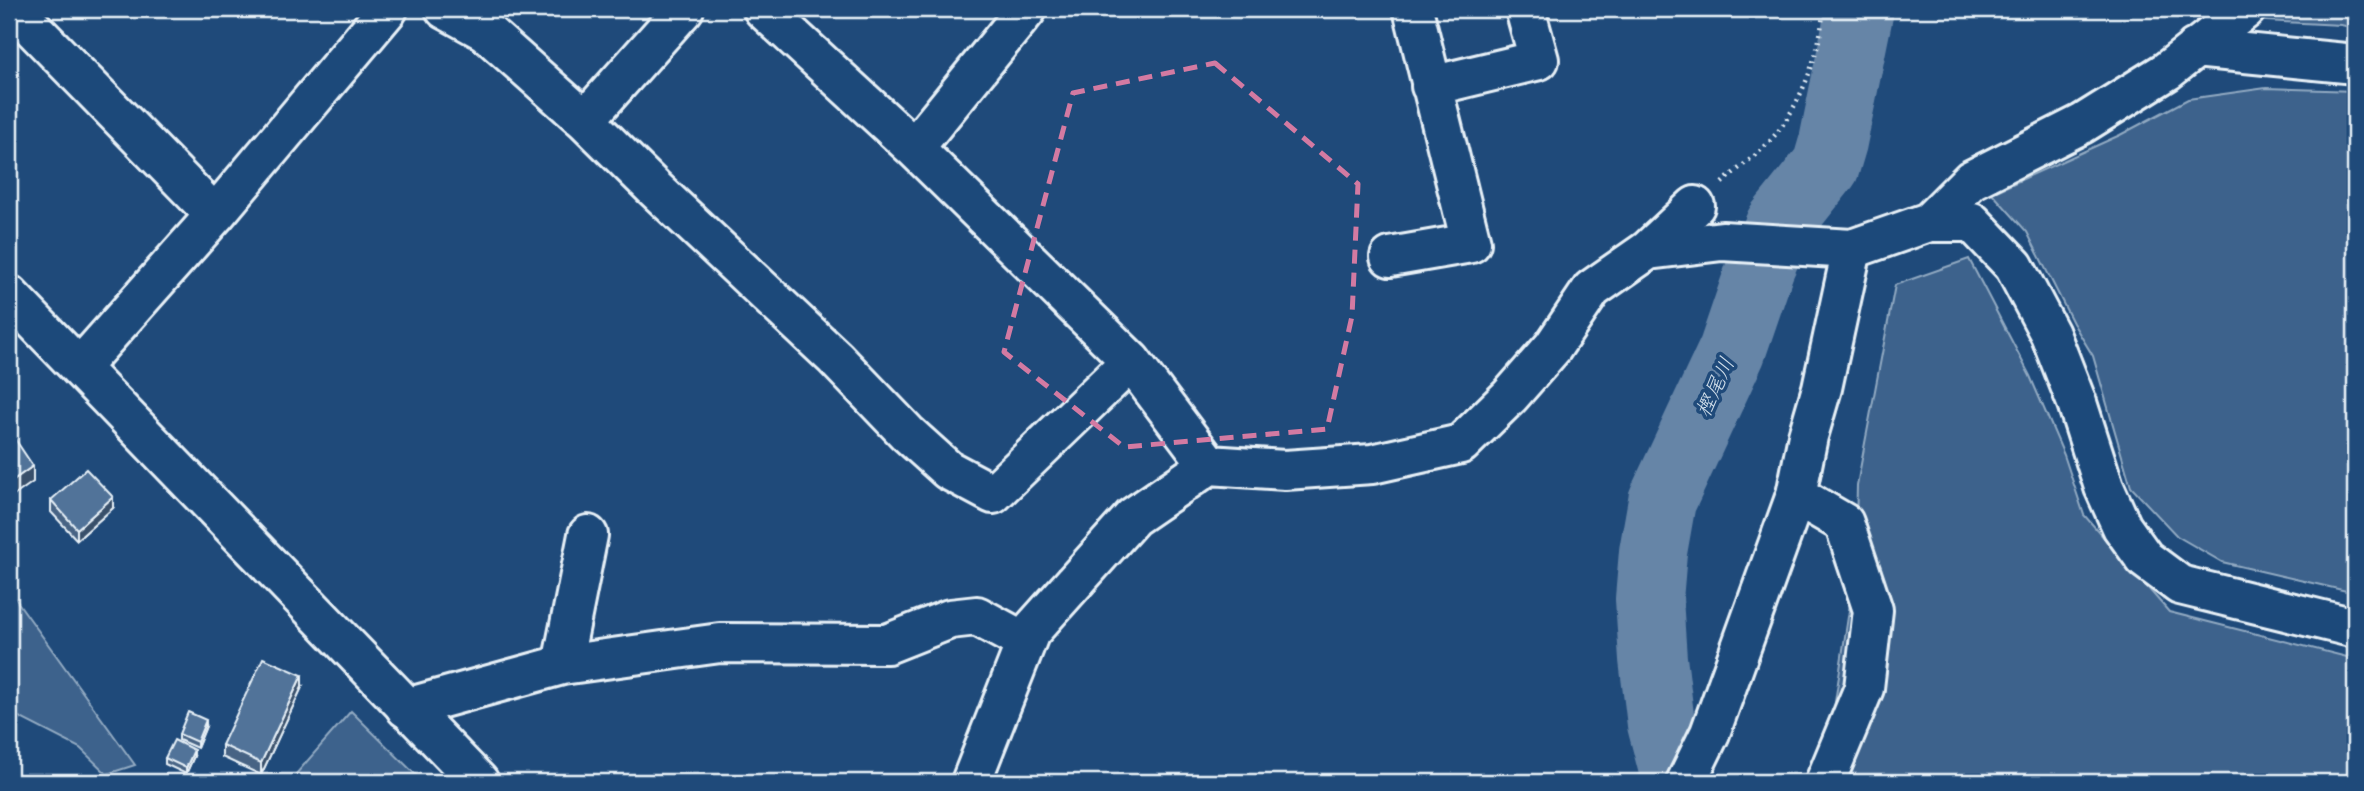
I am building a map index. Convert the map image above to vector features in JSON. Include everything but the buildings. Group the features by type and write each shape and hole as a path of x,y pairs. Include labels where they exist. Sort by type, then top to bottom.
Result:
{"street":[{"path":"14,9 215,215"},
{"path":"80,367 215,215 388,9"},
{"path":"445,9 485,32 586,120 653,187 835,358 927,452 948,470 993,494 1130,361"},
{"path":"586,120 684,9"},
{"path":"763,9 914,148 1130,361 1209,465"},
{"path":"914,148 1027,9"},
{"path":"1390,257 1471,243 1413,9"},
{"path":"1431,86 1539,60 1525,9"},
{"path":"1929,222 1971,180 2082,124 2166,71 2246,9"},
{"path":"2196,48 2355,64"},
{"path":"971,782 1030,632 1133,517 1209,465 1285,470 1360,465 1461,444 1510,396 1553,347 1592,289 1648,250 1695,206"},
{"path":"1648,250 1722,241 1852,249 1929,222 1972,222 2014,266 2050,334 2077,403 2104,487 2123,527 2145,559 2180,585 2355,628"},
{"path":"1686,782 1710,733 1796,495 1852,249"},
{"path":"9,295 479,782"},
{"path":"1796,495 1844,523 1873,610 1864,688 1825,782"},
{"path":"562,665 588,535"},
{"path":"406,708 562,665 720,643 887,644 950,619 977,616 1025,642"}],"path":[{"path":"1695,206 1775,135 1805,86 1822,29 1823,9"}],"highlighted area":[{"path":"1215,63 1358,184 1352,316 1327,429 1124,447 1004,352 1073,93"}],"shaded area":[{"path":"2278,9 2355,9 2355,28 2264,21"},
{"path":"2266,88 2355,91 2355,593 2222,562 2177,536 2131,487 2093,356 2073,323 2027,232 1992,193 2120,135 2188,99"},
{"path":"1969,259 2030,376 2064,455 2084,515 2169,612 2355,659 2355,782 1813,782 1828,748 1855,571 1857,485 1895,285"},
{"path":"9,590 135,765 107,774 80,748 9,712"},
{"path":"351,711 423,782 289,782"}],"waterway":[{"name":"樫尾川","path":"1676,782 1661,724 1649,599 1653,552 1662,501 1732,351 1761,266 1779,225 1826,166 1860,9"}]}
